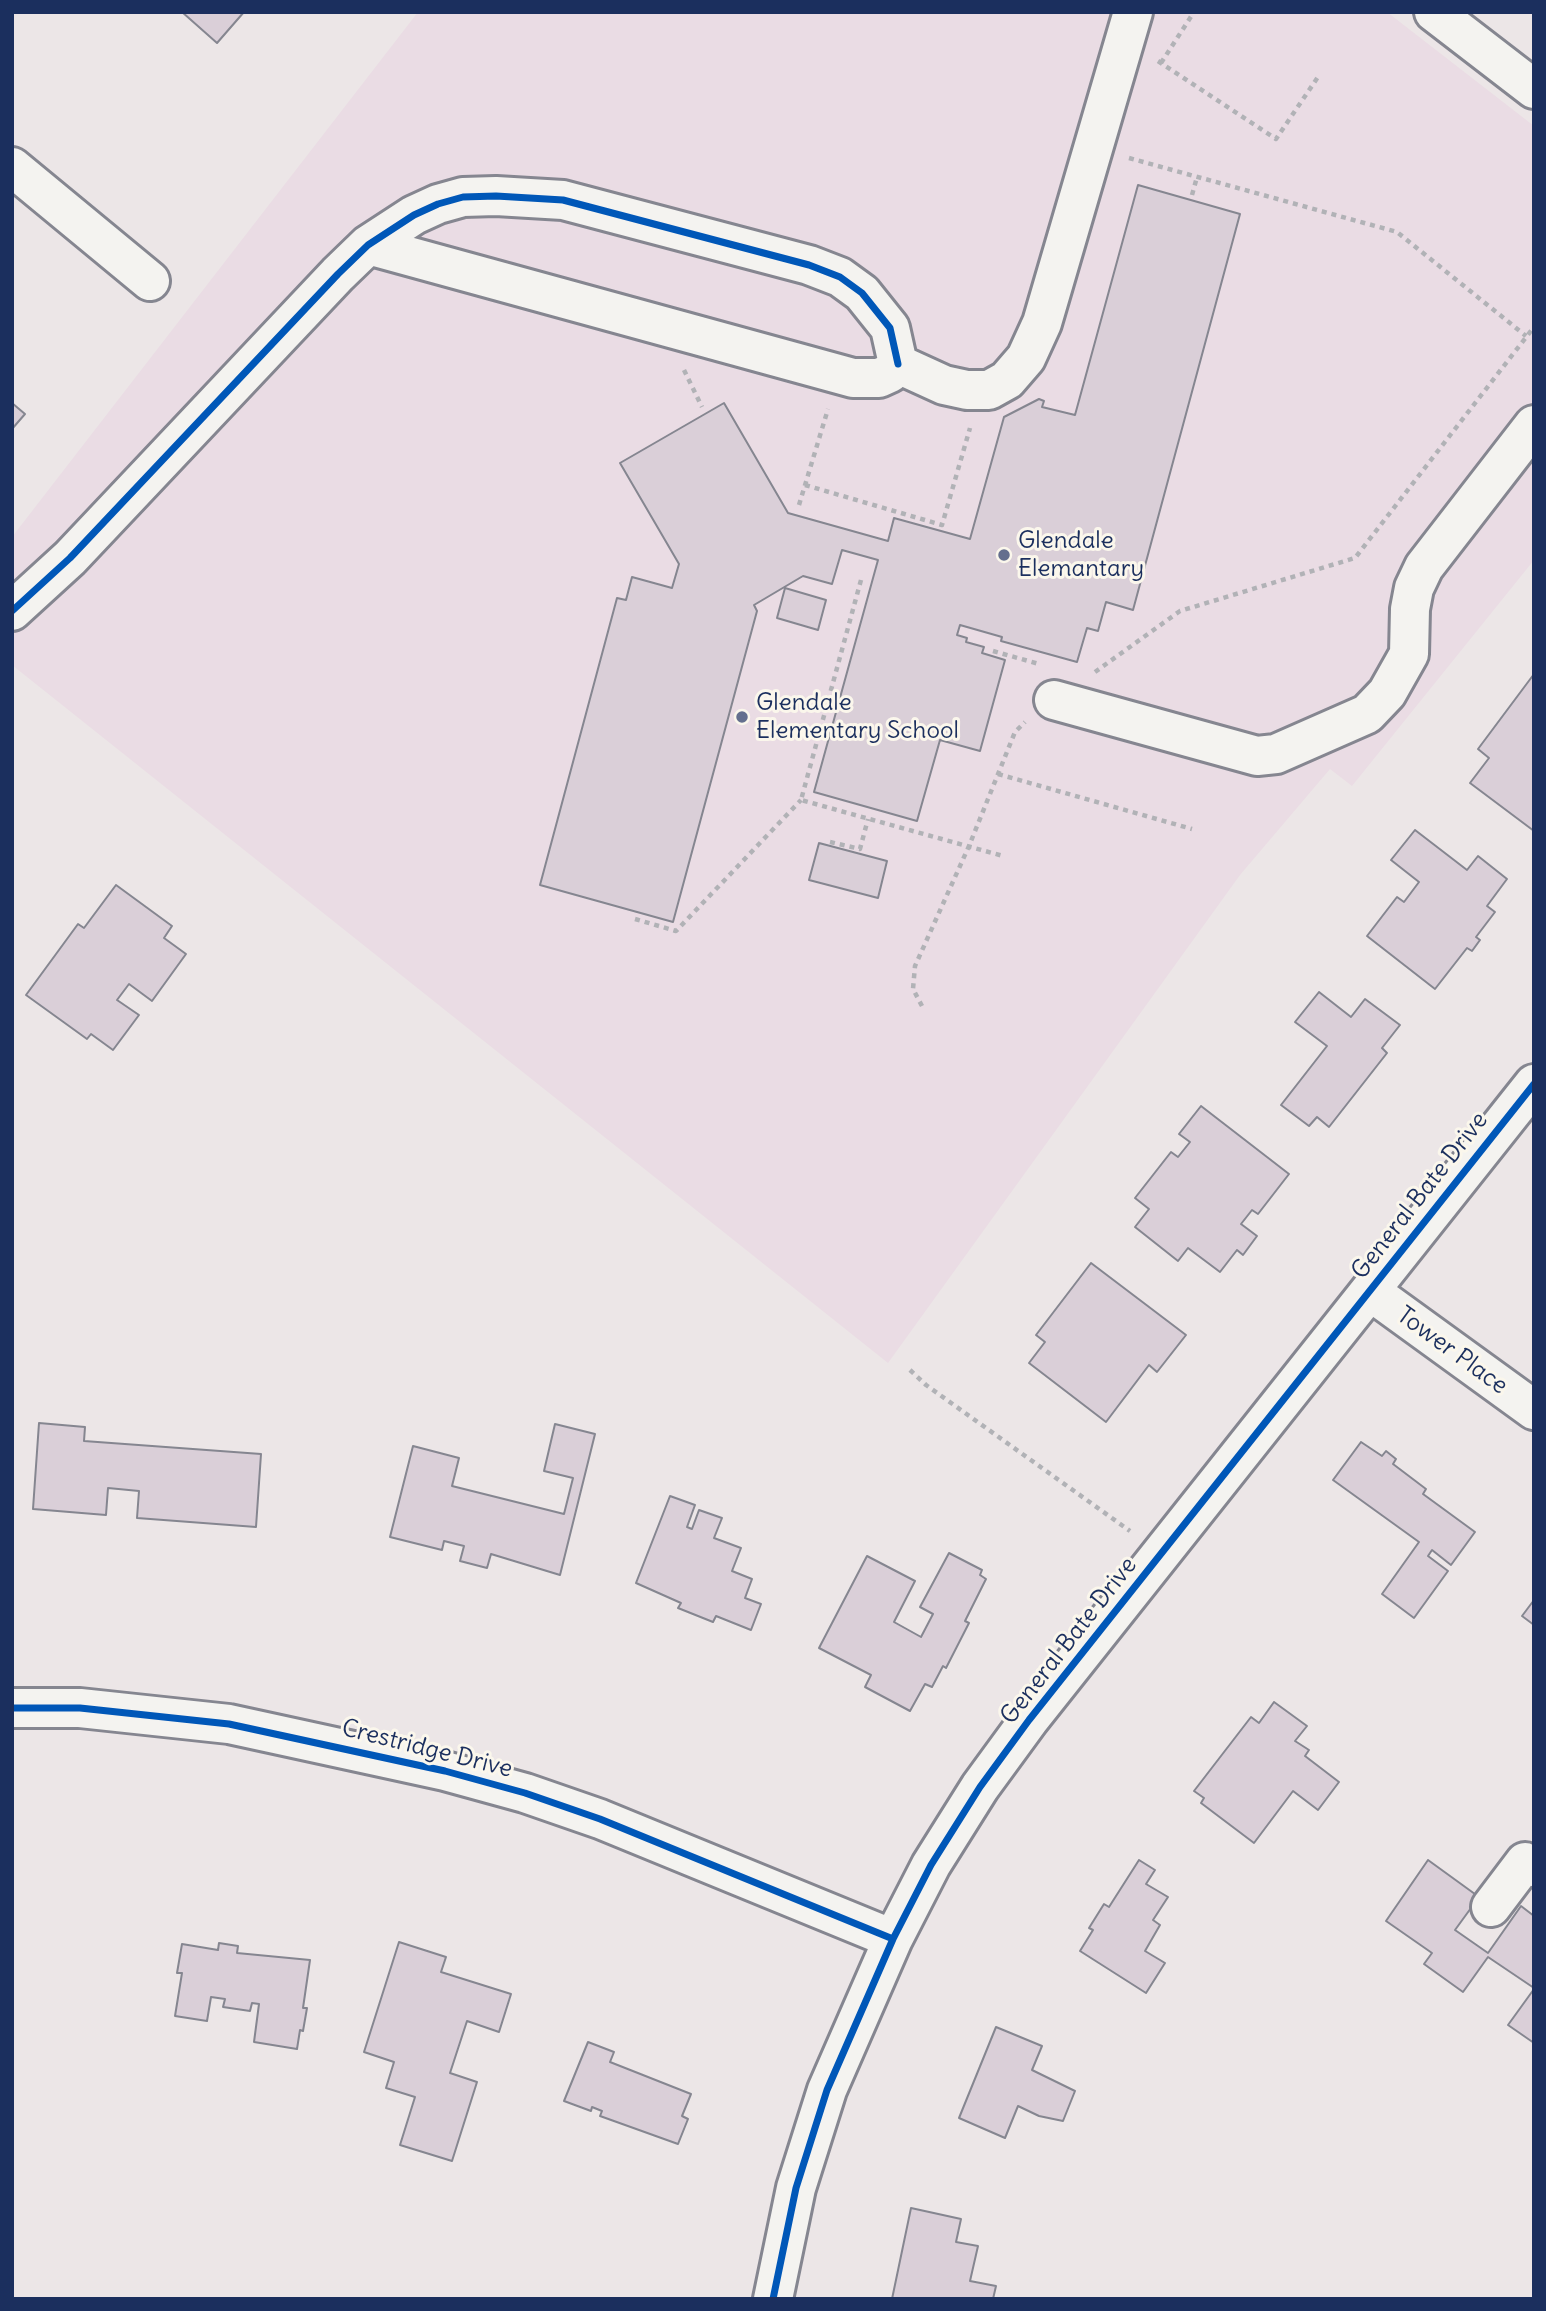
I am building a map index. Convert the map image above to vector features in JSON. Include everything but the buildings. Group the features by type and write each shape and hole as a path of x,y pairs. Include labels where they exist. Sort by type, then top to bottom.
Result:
{"street":[{"path":"1434,12 1534,89"},
{"path":"898,364 944,385 967,390 989,390 1007,380 1026,358 1042,323 1129,26"},
{"path":"12,167 150,281"},
{"path":"12,611 70,558 368,245 414,215 463,197 563,200 809,265 840,277 862,293 890,328 898,364"},
{"path":"368,245 838,375 865,380 879,379 890,373 898,364"},
{"path":"1054,700 1257,756 1276,754 1367,713 1387,693 1409,654 1410,609 1414,588 1424,567 1534,425"},
{"name":"General Bate Drive","path":"773,2299 796,2188 837,2064 892,1939 931,1865 980,1787 1029,1720 1534,1084"},
{"name":"Tower Place","path":"1370,1291 1534,1410"},
{"name":"Crestridge Drive","path":"12,1708 80,1708 229,1724 445,1771 525,1793 600,1819 892,1939"},
{"path":"1491,1907 1525,1862 1534,1867"}],"path":[{"path":"1161,63 1194,12"},
{"path":"1129,26 1161,63 1276,139 1318,77"},
{"path":"1093,148 1398,232 1526,335"},
{"path":"1192,194 1197,177"},
{"path":"922,1006 913,989 915,966 969,846 1015,732 1054,700 1180,611 1355,558 1534,327"},
{"path":"800,505 838,375"},
{"path":"805,485 942,525 981,389"},
{"path":"635,919 676,931 801,800 861,580"},
{"path":"998,774 1192,829"},
{"path":"801,800 1003,856"},
{"path":"830,842 860,849 868,819"},
{"path":"910,1370 926,1385 1163,1554"}],"shaded area":[{"name":"Glendale Elementary School","path":"418,12 1387,12 1534,126 1534,560 1352,786 1330,769 1240,875 888,1363 12,665 12,537"}],"cycle path":[{"path":"12,611 70,558 368,245 414,215 463,197 563,200 809,265 840,277 862,293 890,328 898,364"},
{"path":"773,2299 796,2188 827,2090 893,1939 931,1865 980,1787 1029,1720 1534,1084"},
{"path":"12,1708 80,1708 229,1724 445,1771 525,1793 600,1819 893,1939"}],"place":[{"name":"Glendale Elemantary","path":"1004,555"},
{"name":"Glendale Elementary School","path":"742,717"}]}
